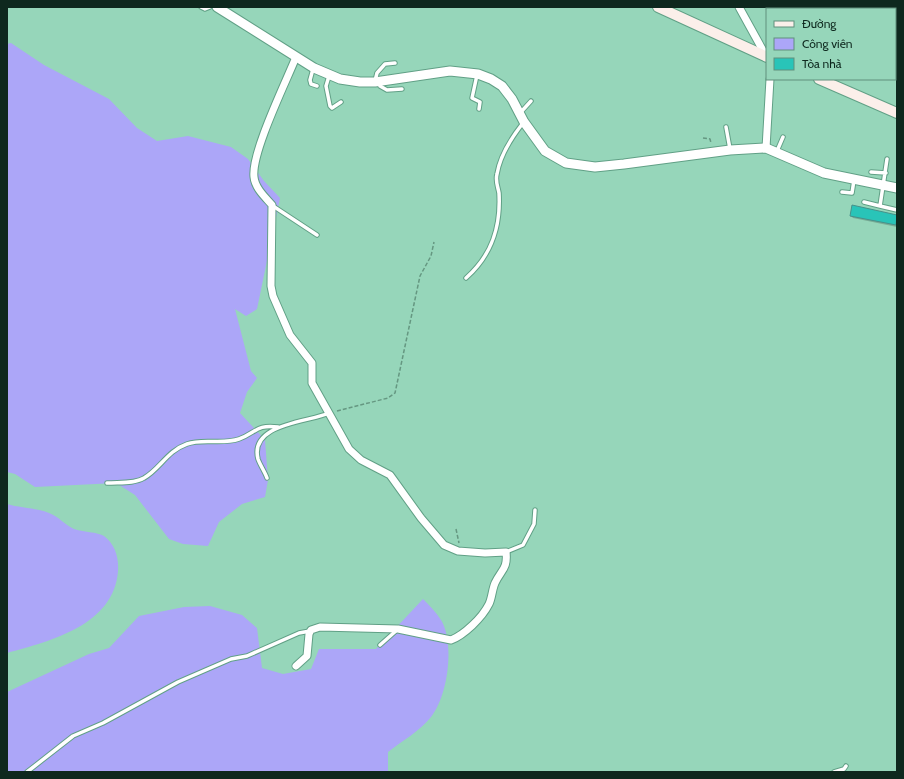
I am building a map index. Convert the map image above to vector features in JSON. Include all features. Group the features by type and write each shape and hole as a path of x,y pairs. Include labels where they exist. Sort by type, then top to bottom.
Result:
{"main road":[{"path":"658,7 766,57"},
{"path":"821,80 897,113"}],"street":[{"path":"216,7 329,76 360,82 377,81 438,71 463,71 478,74 491,79 502,86 520,113 524,122 545,151 566,163 595,167 730,150 766,148 819,172 897,188"},
{"path":"739,7 766,55"},
{"path":"296,57 260,146 254,165 254,177 259,190 272,205 271,286 273,296 290,334 312,363 312,383 354,456 390,475 420,518 444,545 458,551 506,552 506,566 496,581 489,603 484,612 459,637 450,640 398,629 329,627 311,630 309,634 307,656 296,666"},
{"path":"766,148 770,80"}],"lane":[{"path":"201,7 205,9 210,7"},
{"path":"395,63 385,64 377,73 377,81 380,86 387,90 402,89"},
{"path":"314,68 310,80 311,84 317,86"},
{"path":"478,74 472,98 480,102 479,109"},
{"path":"329,76 326,86 330,106 332,108 341,102"},
{"path":"520,113 531,101"},
{"path":"466,278 478,268 492,245 496,232 498,198 496,175 507,148 524,122"},
{"path":"726,127 730,150"},
{"path":"776,152 783,137"},
{"path":"880,206 888,159"},
{"path":"870,172 886,173"},
{"path":"842,192 852,193 854,180"},
{"path":"864,202 897,210"},
{"path":"272,205 317,235"},
{"path":"107,483 133,481 144,478 165,457 187,444 202,441 229,441 238,439 262,426 278,427 329,413"},
{"path":"268,478 258,458 259,448 262,440 278,427"},
{"path":"506,552 523,545 534,524 535,510"},
{"path":"380,645 398,629"},
{"path":"28,772 73,736 103,723 178,682 299,633 311,630"},
{"path":"834,772 844,769 846,766"}],"path":[{"path":"329,413 388,398 395,394 420,276 431,256 434,242"},
{"path":"456,529 459,543 458,551"}],"green space":[{"path":"11,43 44,65 109,99 137,128 157,141 188,136 231,147 248,159 264,181 280,198 257,309 246,316 235,309 251,371 257,378 247,392 240,413 265,440 268,480 265,497 242,504 219,522 208,546 183,544 169,539 135,495 116,483 35,487 15,474 7,472 7,44"},
{"path":"7,504 45,511 74,529 104,536 114,547 116,552 118,571 114,590 105,605 93,618 78,628 60,636 7,653"},
{"path":"423,599 439,617 445,630 448,642 448,669 442,696 437,708 427,722 388,752 388,772 7,772 7,692 89,654 109,648 139,616 184,607 210,606 242,615 257,628 262,668 283,674 311,669 319,649 376,649"}],"building":[{"path":"852,205 897,215 896,225 850,216"}]}
